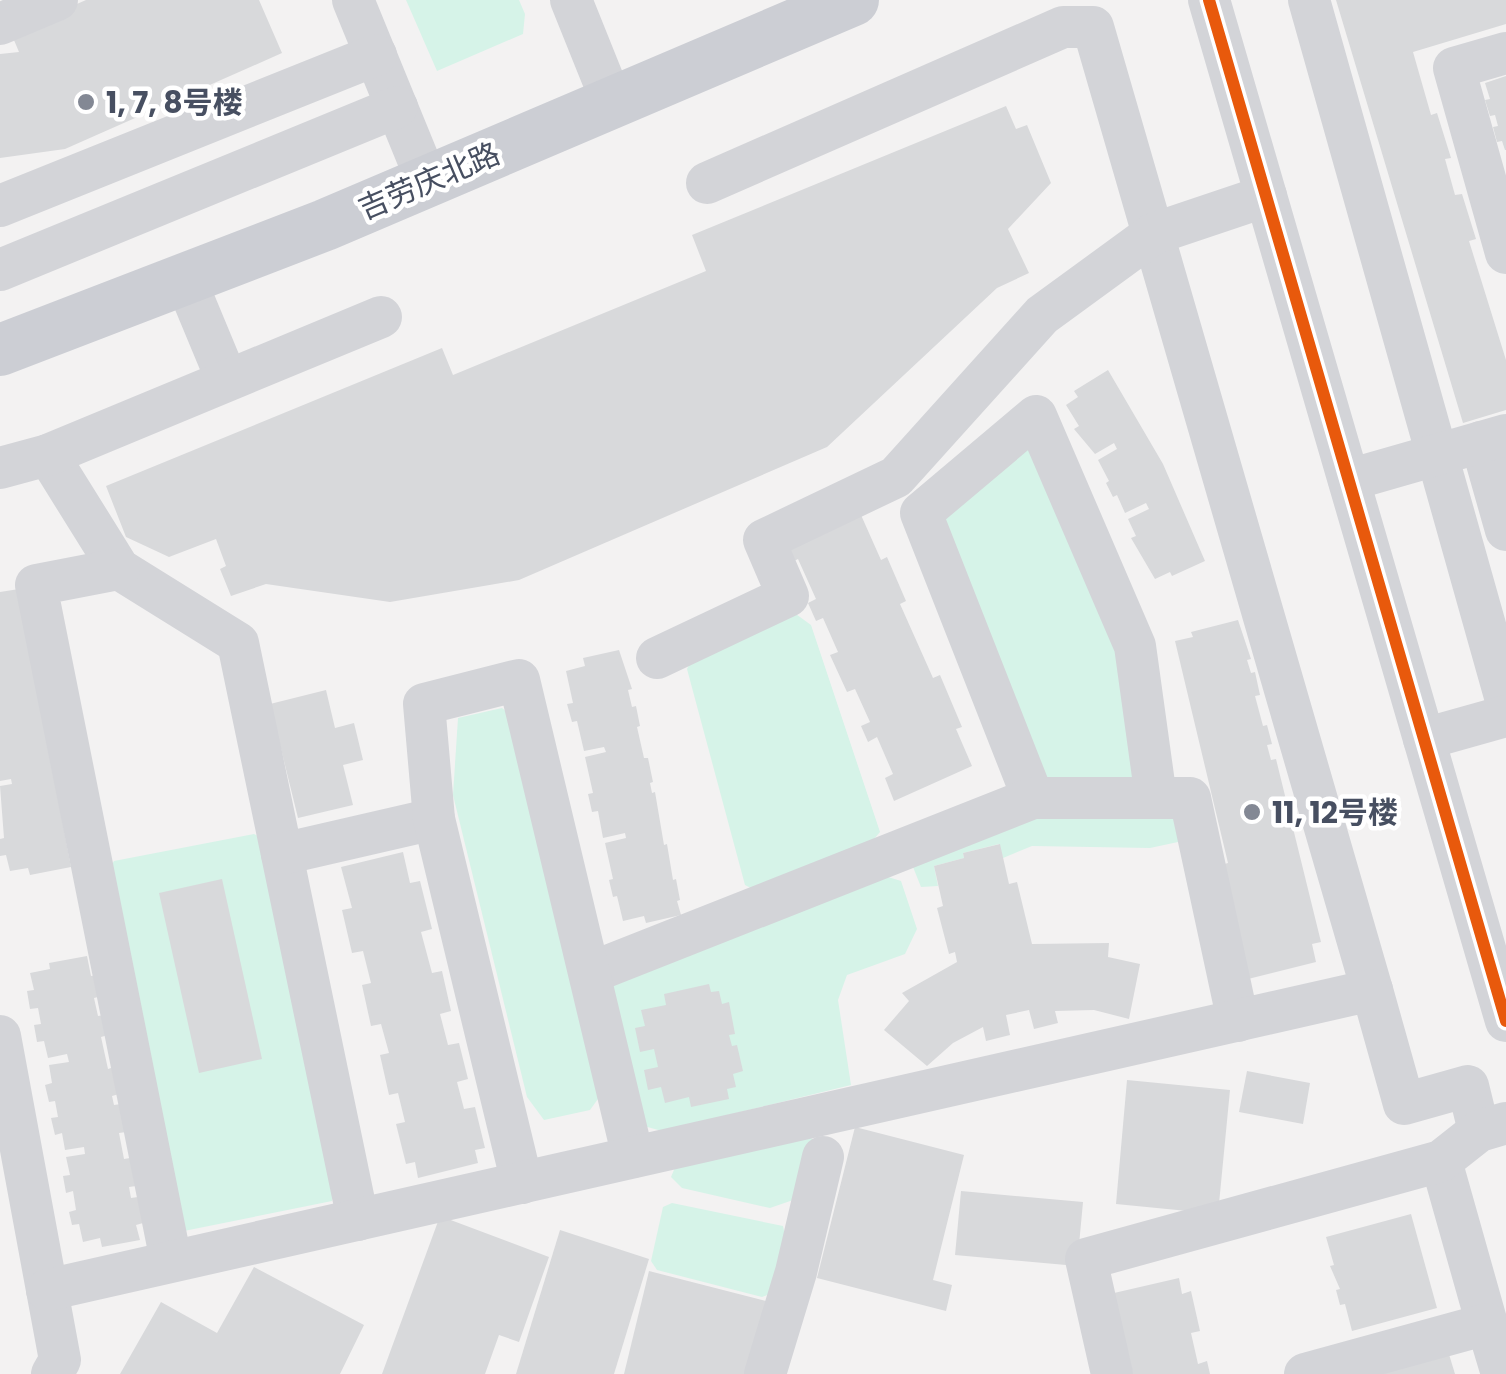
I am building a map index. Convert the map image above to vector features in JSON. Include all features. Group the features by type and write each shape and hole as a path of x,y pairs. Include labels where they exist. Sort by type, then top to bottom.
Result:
{"main road":[{"name":"吉劳庆北路","path":"0,350 428,181 853,0"}],"street":[{"path":"0,24 57,0"},
{"path":"353,0 428,181"},
{"path":"571,0 612,102"},
{"path":"1209,0 1506,1021"},
{"path":"1309,0 1506,700"},
{"path":"707,184 1063,27 1093,28 1404,1104 1468,1086 1493,1127 1441,1161 1086,1258 1112,1374"},
{"path":"1506,53 1454,68 1506,253"},
{"path":"0,206 376,56"},
{"path":"0,270 397,107"},
{"path":"657,658 788,596 764,540 896,477 1042,315 1153,234 1266,196"},
{"path":"185,279 227,380"},
{"path":"0,468 48,455 380,317"},
{"path":"1033,798 921,513 1036,416 1136,646 1156,798"},
{"path":"1349,480 1493,438 1506,530"},
{"path":"48,455 118,569 238,642 358,1220"},
{"path":"118,569 36,586 171,1261"},
{"path":"522,1183 434,820 424,704 519,680 633,1158"},
{"path":"1424,739 1506,716"},
{"path":"590,973 1033,798 1190,798 1238,1020"},
{"path":"282,854 434,820"},
{"path":"47,1290 1372,990"},
{"path":"0,1036 60,1360 52,1374"},
{"path":"765,1374 796,1272 823,1157"},
{"path":"1441,1161 1502,1374"},
{"path":"1304,1374 1487,1324"}],"green space":[{"path":"406,0 519,0 525,14 523,34 437,71"},
{"path":"1024,445 1042,446 1127,647 1147,776 1045,791 935,522"},
{"path":"789,609 811,625 880,832 863,852 764,895 745,885 687,669 696,650"},
{"path":"502,708 517,720 603,1092 590,1110 544,1120 527,1097 453,795 458,718"},
{"path":"1173,813 1182,835 1178,842 1150,848 1032,846 1003,858 999,844 963,853 964,858 934,866 938,886 921,887 913,867 1027,816"},
{"path":"254,834 271,843 335,1178 332,1201 184,1231 106,874 114,861"},
{"path":"875,873 901,881 917,929 905,954 847,975 838,1000 851,1085 662,1131 640,1125 606,988"},
{"path":"804,1135 815,1140 796,1199 770,1208 682,1188 671,1177 676,1165"},
{"path":"672,1203 783,1226 786,1240 770,1294 762,1297 657,1270 651,1261 663,1207"}],"building":[{"name":"1, 7, 8号楼","path":"86,0 259,0 282,53 65,149 0,158 0,54 19,52 11,33"},
{"path":"1336,0 1506,0 1506,24 1413,52 1431,115 1437,113 1451,158 1445,159 1455,195 1462,194 1476,239 1469,241 1506,360 1506,410 1463,423"},
{"path":"1506,76 1505,150 1502,141 1497,142 1493,127 1498,126 1485,100 1490,99 1485,83"},
{"path":"1006,106 1016,129 1027,125 1051,183 1008,229 1029,273 997,288 827,447 519,580 390,602 266,584 231,596 220,569 226,566 216,539 169,557 126,537 106,486 442,348 453,375 706,271 692,235"},
{"path":"1108,370 1163,464 1205,561 1172,576 1170,572 1155,579 1131,538 1136,536 1128,519 1149,509 1146,503 1125,513 1106,483 1109,481 1098,460 1117,449 1114,443 1095,454 1074,429 1079,426 1066,405 1078,397 1074,391"},
{"path":"857,506 881,560 887,557 906,601 900,604 933,678 940,675 962,727 956,729 972,766 894,801 885,778 893,774 877,737 868,742 861,726 870,722 855,689 847,692 830,655 838,652 823,618 816,621 808,603 816,599 798,559 790,563 780,541"},
{"path":"19,589 71,867 30,875 28,868 10,871 6,855 0,856 0,839 4,838 0,786 12,784 11,779 0,781 0,592"},
{"name":"11, 12号楼","path":"1238,620 1251,659 1247,660 1251,673 1255,672 1260,695 1255,696 1263,726 1267,725 1272,744 1267,745 1271,760 1276,759 1321,942 1312,944 1316,962 1248,979 1221,865 1228,863 1175,641 1193,637 1191,632"},
{"path":"619,650 632,689 628,690 632,707 636,706 644,758 648,758 652,793 655,792 664,845 667,844 680,900 677,901 681,915 646,923 644,916 623,921 617,896 613,897 605,843 626,838 625,833 603,838 598,811 592,812 588,794 593,793 585,757 606,752 604,747 584,751 577,721 572,722 567,704 573,703 566,671 585,666 583,658"},
{"path":"326,690 335,728 354,723 363,760 343,765 353,805 298,818 270,704"},
{"path":"1000,844 1009,884 1017,882 1032,944 1109,943 1108,957 1140,964 1129,1019 1094,1010 1055,1011 1058,1023 1034,1029 1029,1010 1006,1015 1010,1035 986,1041 983,1027 953,1043 927,1066 884,1030 909,1001 902,993 957,962 955,952 949,954 937,908 943,906 934,866 964,858 963,853"},
{"path":"403,852 410,883 420,881 432,929 421,932 432,973 442,971 451,1011 440,1014 448,1045 459,1043 468,1079 457,1082 464,1109 475,1107 485,1148 475,1150 478,1163 418,1178 415,1162 406,1164 396,1124 405,1122 398,1093 389,1095 380,1055 389,1053 381,1024 371,1026 362,985 371,983 363,951 352,953 342,910 352,908 341,867"},
{"path":"222,879 262,1059 199,1073 159,893"},
{"path":"87,956 91,976 98,975 102,996 94,998 98,1016 105,1015 108,1035 101,1037 108,1069 114,1067 119,1094 112,1096 114,1105 121,1104 126,1132 119,1133 124,1159 130,1158 136,1186 129,1187 131,1198 138,1197 143,1223 136,1225 140,1240 102,1247 100,1238 83,1242 79,1224 72,1225 69,1212 76,1210 73,1191 66,1193 63,1176 70,1175 66,1157 85,1154 84,1147 65,1150 62,1133 55,1135 51,1118 58,1117 55,1101 49,1102 45,1085 52,1083 49,1065 69,1062 67,1054 48,1058 44,1041 37,1042 34,1025 41,1024 38,1008 30,1009 27,991 34,990 30,973 50,969 49,963"},
{"path":"709,984 711,992 719,991 722,1004 729,1002 735,1034 729,1035 732,1046 737,1045 743,1071 733,1074 736,1087 727,1089 729,1099 691,1107 689,1097 665,1103 661,1087 648,1090 644,1070 658,1067 654,1049 640,1052 635,1028 645,1026 641,1010 666,1005 664,994"},
{"path":"1247,1071 1310,1083 1303,1124 1239,1112"},
{"path":"1127,1080 1230,1090 1218,1214 1116,1204"},
{"path":"855,1127 964,1155 933,1280 952,1285 946,1311 817,1278"},
{"path":"961,1191 1083,1202 1077,1266 955,1255"},
{"path":"1411,1214 1437,1308 1352,1331 1345,1304 1340,1305 1336,1290 1340,1289 1330,1266 1334,1265 1326,1237"},
{"path":"440,1216 549,1257 519,1342 499,1335 485,1374 382,1374"},
{"path":"560,1230 649,1259 614,1374 516,1374"},
{"path":"254,1267 364,1325 340,1374 120,1374 161,1302 217,1333"},
{"path":"649,1271 770,1302 752,1374 624,1374"},
{"path":"1179,1278 1182,1294 1191,1291 1200,1331 1191,1333 1198,1364 1207,1361 1210,1374 1133,1374 1114,1293"},
{"path":"1448,1351 1455,1374 1374,1374"}],"cycle path":[{"path":"1209,0 1506,1021"}],"place":[{"name":"1, 7, 8号楼","path":"86,102"},
{"name":"11, 12号楼","path":"1252,812"}]}
